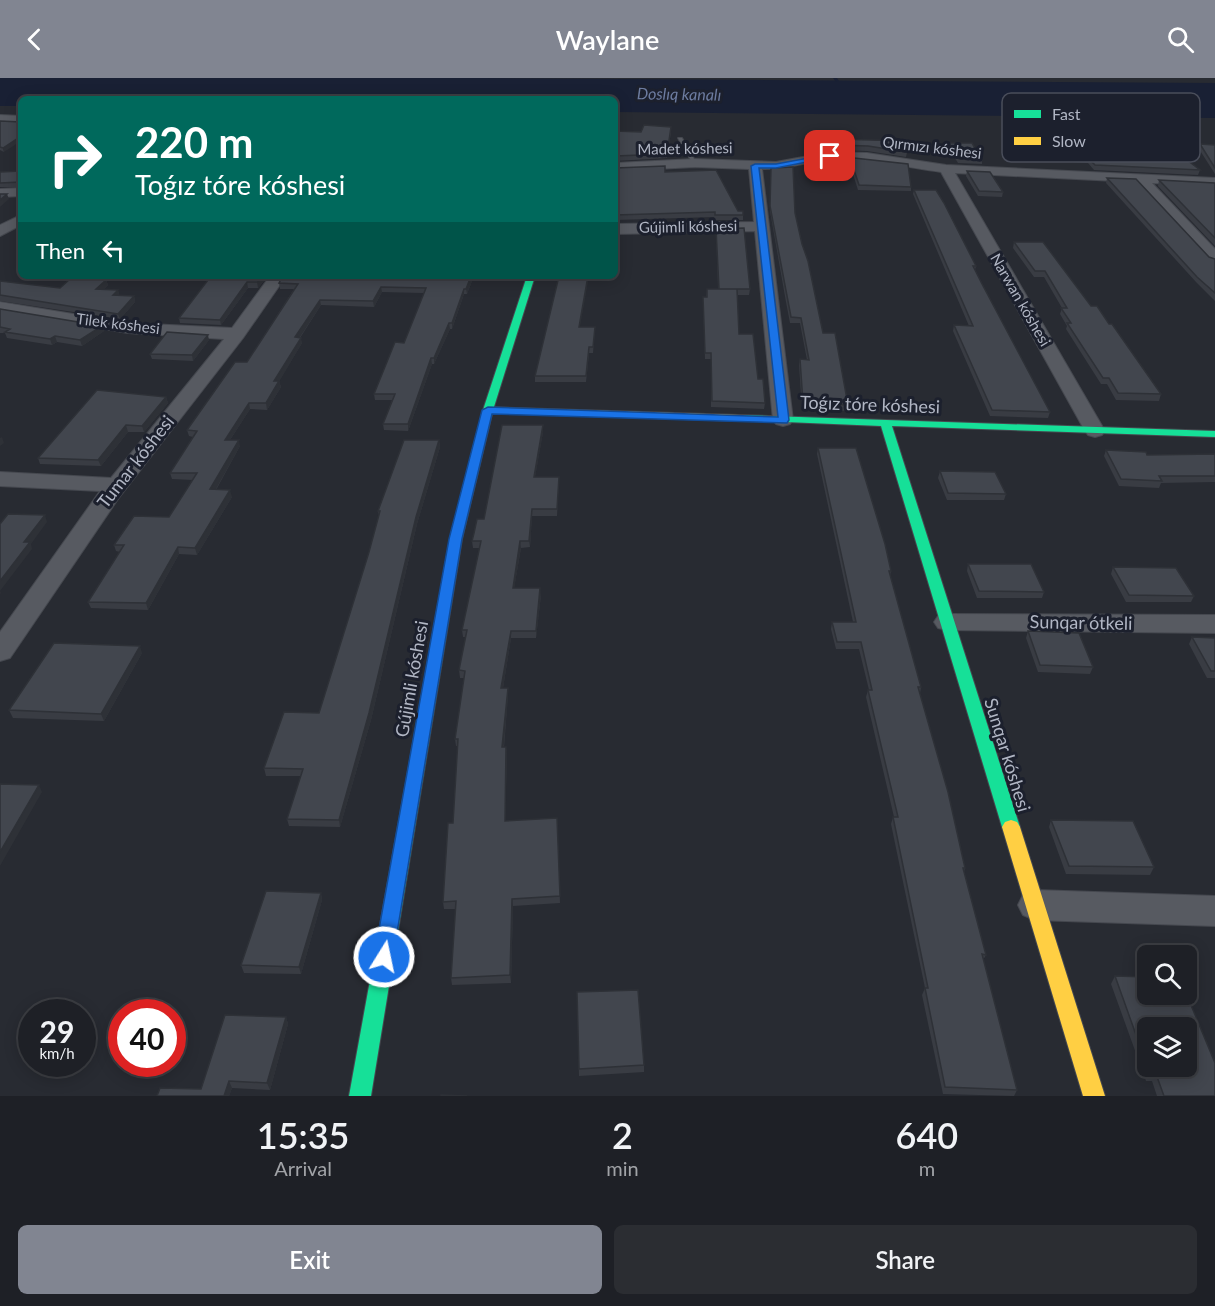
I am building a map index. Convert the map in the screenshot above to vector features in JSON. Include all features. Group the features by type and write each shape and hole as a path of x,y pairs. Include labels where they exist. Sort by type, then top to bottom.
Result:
{"street":[{"path":"0,119 18,120"},
{"name":"Qırmızı kóshesi","path":"755,166 776,166 830,156 858,156 946,169 1215,182"},
{"name":"Madet kóshesi","path":"618,167 695,163 755,166"},
{"path":"755,166 783,420"},
{"name":"Narwan kóshesi","path":"946,169 1095,431"},
{"path":"1141,180 1215,258"},
{"path":"0,193 18,192"},
{"path":"0,231 18,221"},
{"name":"Gújimli kóshesi","path":"618,228 760,226"},
{"name":"Tumar kóshesi","path":"0,652 117,485 237,334 276,279"},
{"name":"Gújimli kóshesi","path":"360,1096 456,539 488,410 530,279"},
{"name":"Tilek kóshesi","path":"0,307 128,327 237,334"},
{"name":"Toǵız tóre kóshesi","path":"488,410 1215,434"},
{"name":"Sunqar kóshesi","path":"886,424 1094,1096"},
{"path":"0,479 117,485"},
{"name":"Sunqar ótkeli","path":"947,622 1215,624"},
{"path":"1035,905 1215,911"}],"lane":[{"path":"680,139 695,163"}],"water":[{"name":"Doslıq kanalı","path":"0,78 484,78 1215,83 1215,118 1200,118 1200,93 1002,93 1002,116 618,112 618,96 18,96 18,106 0,106"}],"building":[{"path":"0,121 18,122 18,138 3,148 0,147"},
{"path":"644,125 671,127 667,154 618,156 618,131 641,132"},
{"path":"835,139 905,141 907,152 868,146 835,145"},
{"path":"949,143 972,143 982,160 959,159"},
{"path":"1200,144 1215,145 1215,168"},
{"path":"845,157 908,164 911,187 859,185 852,164 835,164 835,158"},
{"path":"1092,162 1190,162 1200,170 1095,165"},
{"path":"665,166 665,172 716,170 738,211 743,211 743,215 715,215 715,212 618,215 618,168"},
{"path":"793,167 795,213 802,244 808,261 823,333 835,333 848,405 803,403 800,359 809,360 801,318 791,317 770,206 771,168"},
{"path":"18,171 18,182 0,183 0,172"},
{"path":"967,171 990,172 1003,192 979,191"},
{"path":"1107,178 1136,179 1209,257 1215,259 1215,293 1197,277"},
{"path":"1159,180 1215,183 1215,238"},
{"path":"914,190 936,190 944,203 976,266 973,266 982,284 1050,412 992,410 954,325 973,326"},
{"path":"744,228 750,289 719,289 716,229"},
{"path":"1014,242 1043,242 1091,306 1097,306 1109,324 1112,324 1161,394 1118,393 1109,378 1103,378 1067,323 1071,323 1061,308 1067,308 1045,271 1035,271"},
{"path":"70,279 106,280 96,289 118,290 113,295 134,296 118,314 0,295 0,281 60,288"},
{"path":"209,279 260,279 257,282 247,282 220,320 179,318"},
{"path":"281,279 470,279 452,323 449,323 434,358 431,358 408,424 383,424 395,394 374,394 395,342 404,343 426,288 381,287 373,301 320,300 295,337 301,338 274,381 279,381 266,403 249,403 225,440 239,440 210,489 230,490 195,548 178,547 146,603 88,602 124,545 114,545 134,516 169,517 197,473 170,473 197,431 187,430 235,362 247,362 298,284 279,283"},
{"path":"558,279 587,279 579,327 595,327 593,347 589,347 586,376 535,376"},
{"path":"707,289 737,289 739,334 753,334 758,379 763,379 765,403 712,401 711,353 705,353 703,297 707,297"},
{"path":"0,309 102,326 80,340 55,336 50,339 5,332 10,329 0,327"},
{"path":"167,332 208,335 192,355 150,354"},
{"path":"97,390 166,397 142,426 126,425 98,460 38,458"},
{"path":"502,425 543,425 534,477 559,477 557,509 532,509 529,541 520,541 513,588 540,588 536,631 511,631 501,688 508,688 502,747 506,747 505,821 557,818 560,896 512,899 510,975 451,978 456,901 443,902 448,823 453,823 458,739 455,739 465,671 459,670 467,630 462,630 481,541 472,541 477,519 484,519"},
{"path":"404,440 439,440 416,517 369,713 339,820 287,819 303,769 264,768 284,712 319,713 369,552 380,511 378,511"},
{"path":"818,448 856,448 885,544 891,571 889,571 921,687 918,687 948,792 965,868 963,868 986,955 982,954 1017,1090 945,1087 925,988 928,988 893,817 898,817 868,690 872,690 861,642 837,642 832,622 856,622"},
{"path":"1106,450 1146,452 1147,455 1215,454 1215,476 1159,476 1162,481 1121,479"},
{"path":"940,471 995,472 1006,494 948,493"},
{"path":"8,514 45,515 24,542 30,542 0,581 0,524"},
{"path":"968,564 1031,564 1044,592 979,591"},
{"path":"1113,567 1176,568 1194,596 1129,595"},
{"path":"1028,631 1079,633 1093,667 1040,665"},
{"path":"1192,637 1215,638 1215,671 1211,671"},
{"path":"54,643 140,646 101,714 9,710"},
{"path":"0,784 39,785 0,852"},
{"path":"1051,820 1133,821 1154,867 1069,866"},
{"path":"266,891 321,893 299,967 241,965"},
{"path":"1115,976 1137,977 1137,1005 1191,1005 1196,1017 1137,1017 1137,1038"},
{"path":"638,990 644,1065 579,1069 577,992"},
{"path":"225,1015 286,1017 267,1083 229,1081 224,1096 157,1096 160,1088 201,1089"},
{"path":"1197,1020 1215,1063 1215,1096 1164,1096 1157,1077 1197,1077"}],"traffic: fast":[{"path":"360,1096 456,539 488,410 530,279"},
{"path":"739,418 1215,434"},
{"path":"886,424 1011,827"}],"traffic: slow":[{"path":"488,410 739,418"},
{"path":"1011,827 1094,1096"}],"route":[{"path":"384,957 456,539 488,410 783,420 755,166 776,166 830,156"}]}
